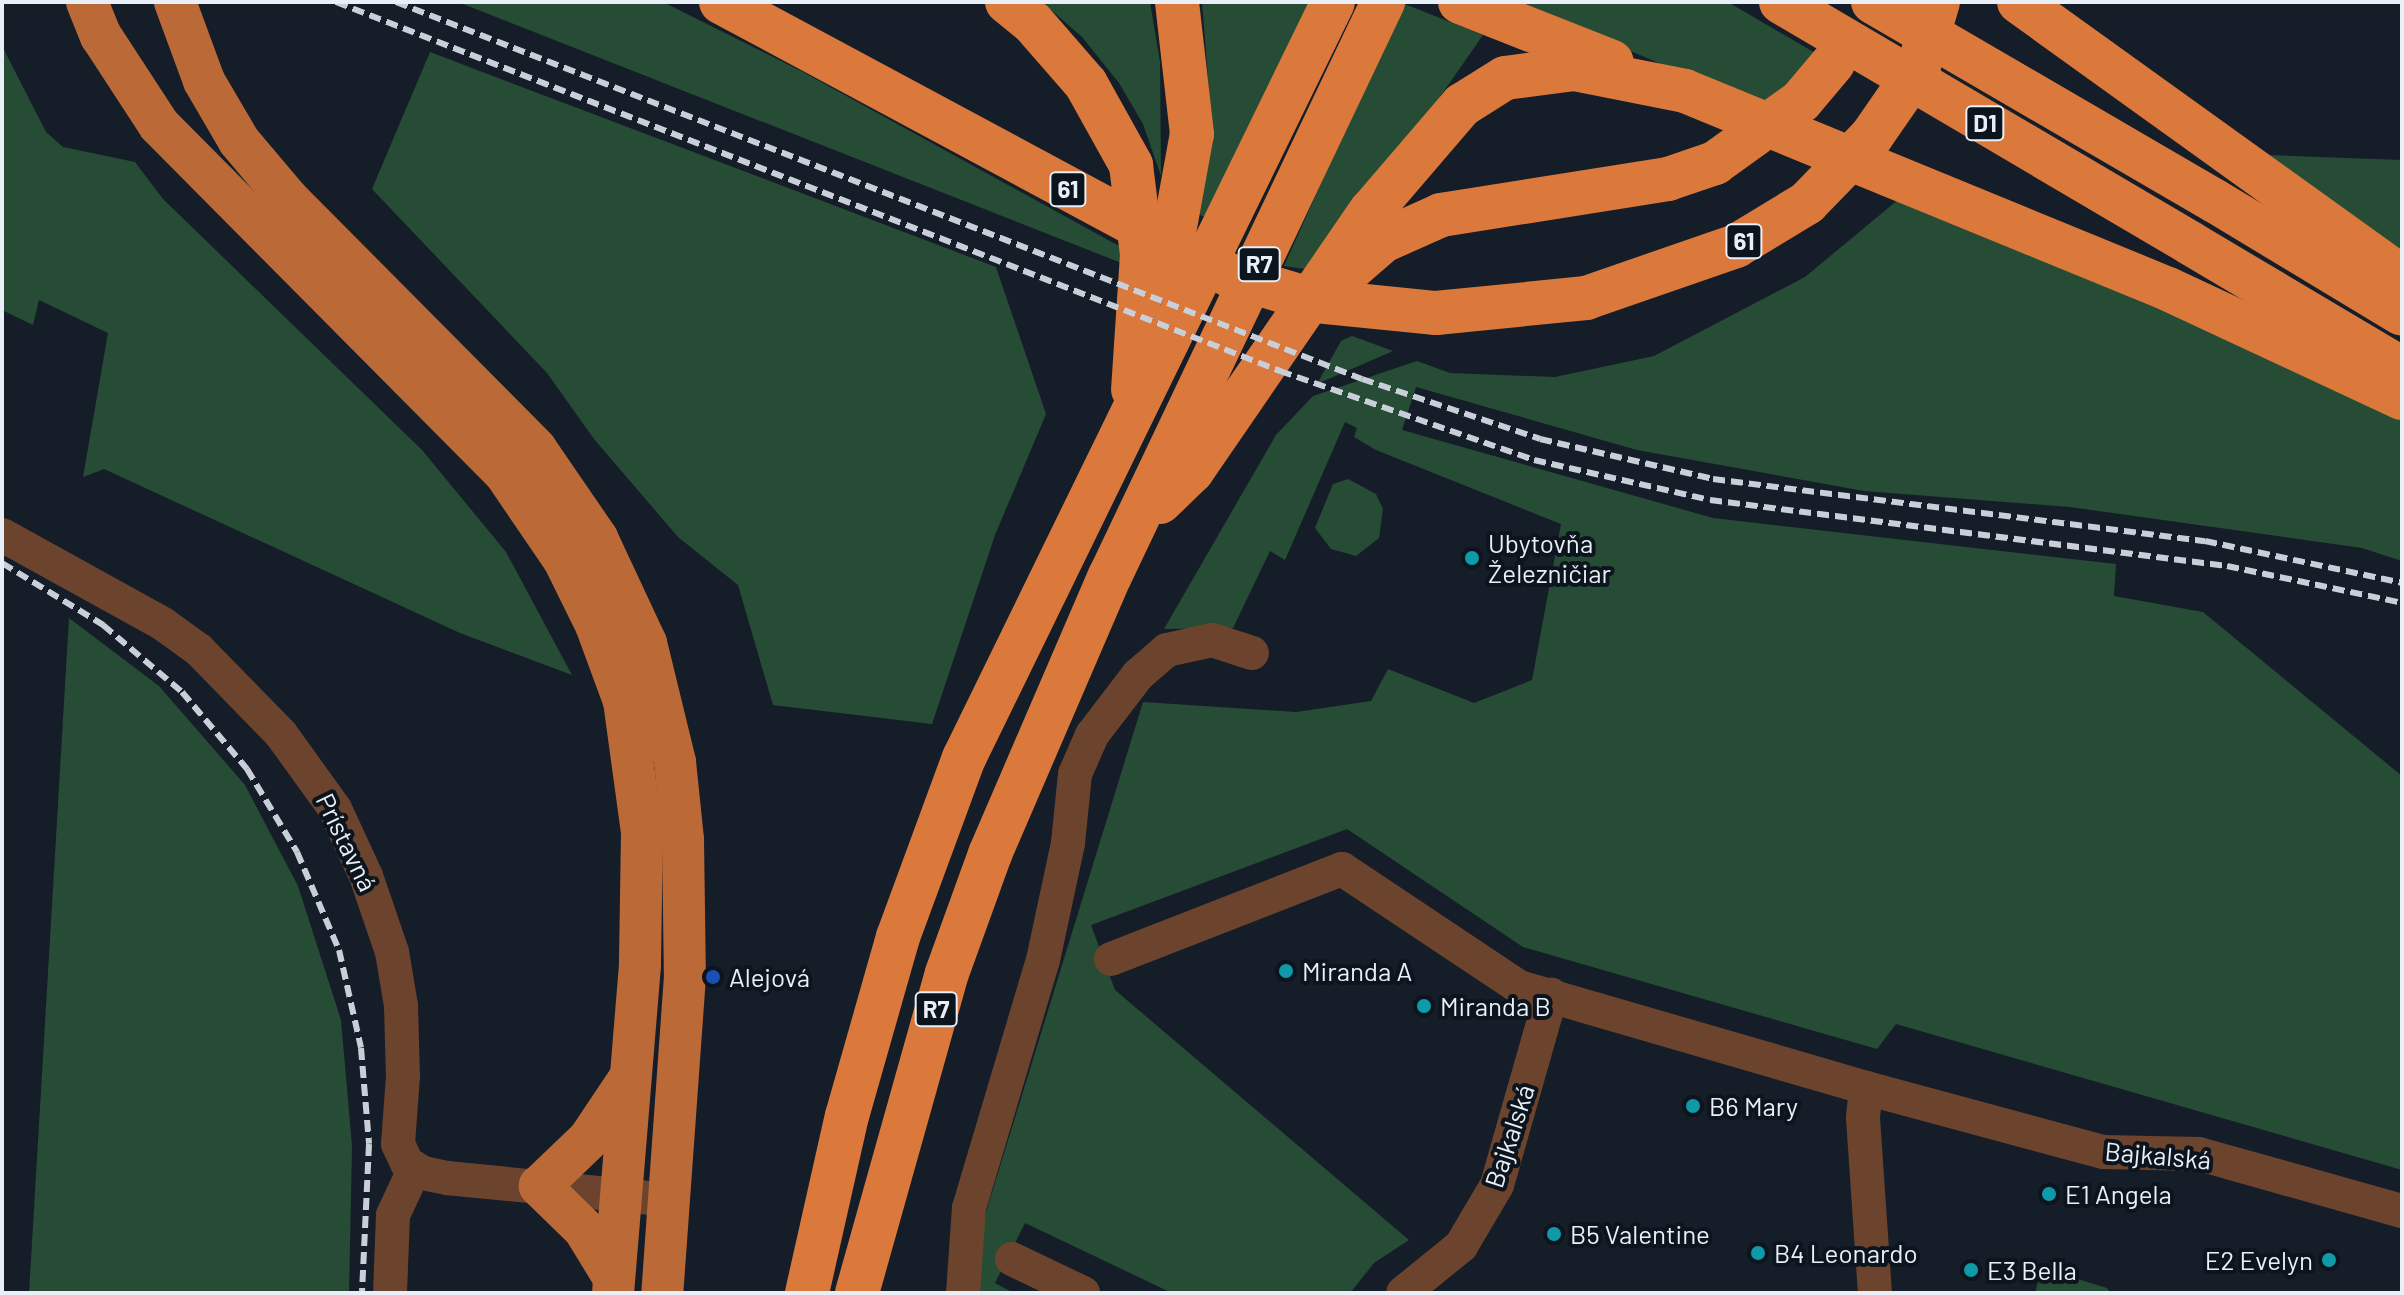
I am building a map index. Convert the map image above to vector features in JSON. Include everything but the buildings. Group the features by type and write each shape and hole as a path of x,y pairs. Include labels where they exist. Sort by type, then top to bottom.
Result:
{"highway":[{"name":"61","path":"721,2 1229,275 1316,301 1436,313 1586,298 1736,246 1807,203 1871,137 1918,69 1938,2"},
{"path":"1007,2 1033,23 1086,84 1131,165 1142,255 1132,412"},
{"path":"1132,412 1171,259 1192,134 1177,2"},
{"name":"R7","path":"807,1293 847,1116 923,864 964,758 1333,2"},
{"name":"R7","path":"857,1293 943,987 990,854 1135,526 1383,2"},
{"path":"1460,2 2168,289 2402,398"},
{"name":"D1","path":"1781,2 2402,369"},
{"name":"D1","path":"1873,2 2402,314"},
{"path":"2019,2 2402,277"},
{"path":"1307,307 1383,241 1441,215 1668,179 1715,163 1801,101 1833,63"},
{"path":"1135,526 1192,471 1371,211 1433,134 1462,105 1505,78 1574,69 1685,91"}],"main road":[{"path":"87,2 101,36 159,125 484,448 535,514 585,599 624,701 640,799 643,908 614,1286"},
{"path":"175,2 204,81 239,141 288,199 536,449 597,538 636,618 663,701 683,840 685,976 672,1200 662,1293"},
{"path":"614,1286 584,1229 540,1186 589,1139 630,1078"}],"street":[{"name":"Prístavná","path":"2,535 163,624 199,650 261,710 328,798 366,876 392,952 403,1062 398,1144 414,1170"},
{"path":"963,1293 969,1208 1043,960 1068,843 1075,774 1092,735 1138,675 1167,650 1212,640 1252,653"},
{"name":"Bajkalská","path":"1111,959 1342,869 1519,987 1866,1088 2103,1152 2199,1154 2402,1211"},
{"name":"Bajkalská","path":"1403,1293 1461,1246 1497,1185 1551,995"},
{"path":"1866,1088 1863,1118 1875,1293"},
{"path":"390,1293 393,1215 414,1170 447,1178 672,1200"},
{"path":"1012,1259 1083,1293"}],"green space":[{"path":"458,2 663,2 803,72 1119,246 1124,264"},
{"path":"1042,2 1150,2 1160,62 1161,176 1143,124 1119,83 1082,37"},
{"path":"1202,2 1316,2 1214,221 1198,214 1211,117"},
{"path":"1514,2 1728,2 1817,54 1768,109"},
{"path":"1402,3 1483,35 1319,271 1284,266"},
{"path":"2,46 46,132 63,147 135,162 163,199 422,450 506,552 572,675 460,633 104,469 83,477 108,333 39,300 33,325 2,310"},
{"path":"430,52 996,267 1046,414 995,535 932,724 773,705 738,585 678,537 594,439 547,373 372,189"},
{"path":"2267,155 2402,160 2402,252"},
{"path":"1899,199 2402,408 2402,561 2362,548 2070,507 1864,491 1637,450 1416,387 1402,430 1713,518 2116,564 2114,596 2203,612 2402,776 2402,1170 1896,1024 1877,1049 1523,947 1347,829 1091,925 1115,990 1409,1240 1374,1263 1350,1293 1172,1293 1025,1223 995,1283 1014,1293 976,1293 974,1251 1143,702 1296,712 1371,701 1388,669 1474,703 1532,680 1561,524 1376,450 1354,437 1357,428 1345,422 1285,560 1270,551 1233,628 1164,629 1276,435 1313,396 1417,361 1450,373 1555,377 1654,356 1805,277"},
{"path":"1352,336 1393,351 1317,384 1341,341"},
{"path":"1348,479 1376,494 1383,509 1379,538 1356,556 1331,549 1315,528 1333,484"},
{"path":"69,618 159,686 245,785 298,886 341,1020 352,1146 349,1293 29,1293"},
{"path":"2042,1268 2107,1288 2111,1293 2035,1293"}],"railway":[{"path":"336,2 1280,371 1534,460 1710,500 2227,566 2402,603"},
{"path":"396,2 1362,379 1540,439 1713,479 2205,541 2402,583"},
{"path":"2,563 103,625 182,692 247,769 297,852 339,950 361,1048 369,1144 362,1293"}],"place":[{"name":"Ubytovňa Železničiar","path":"1472,558"},
{"name":"Miranda A","path":"1286,971"},
{"name":"Alejová","path":"713,977"},
{"name":"Miranda B","path":"1424,1006"},
{"name":"B6 Mary","path":"1693,1106"},
{"name":"E1 Angela","path":"2049,1194"},
{"name":"B5 Valentine","path":"1554,1234"},
{"name":"B4 Leonardo","path":"1758,1253"},
{"name":"E2 Evelyn","path":"2329,1260"},
{"name":"E3 Bella","path":"1971,1270"}]}
